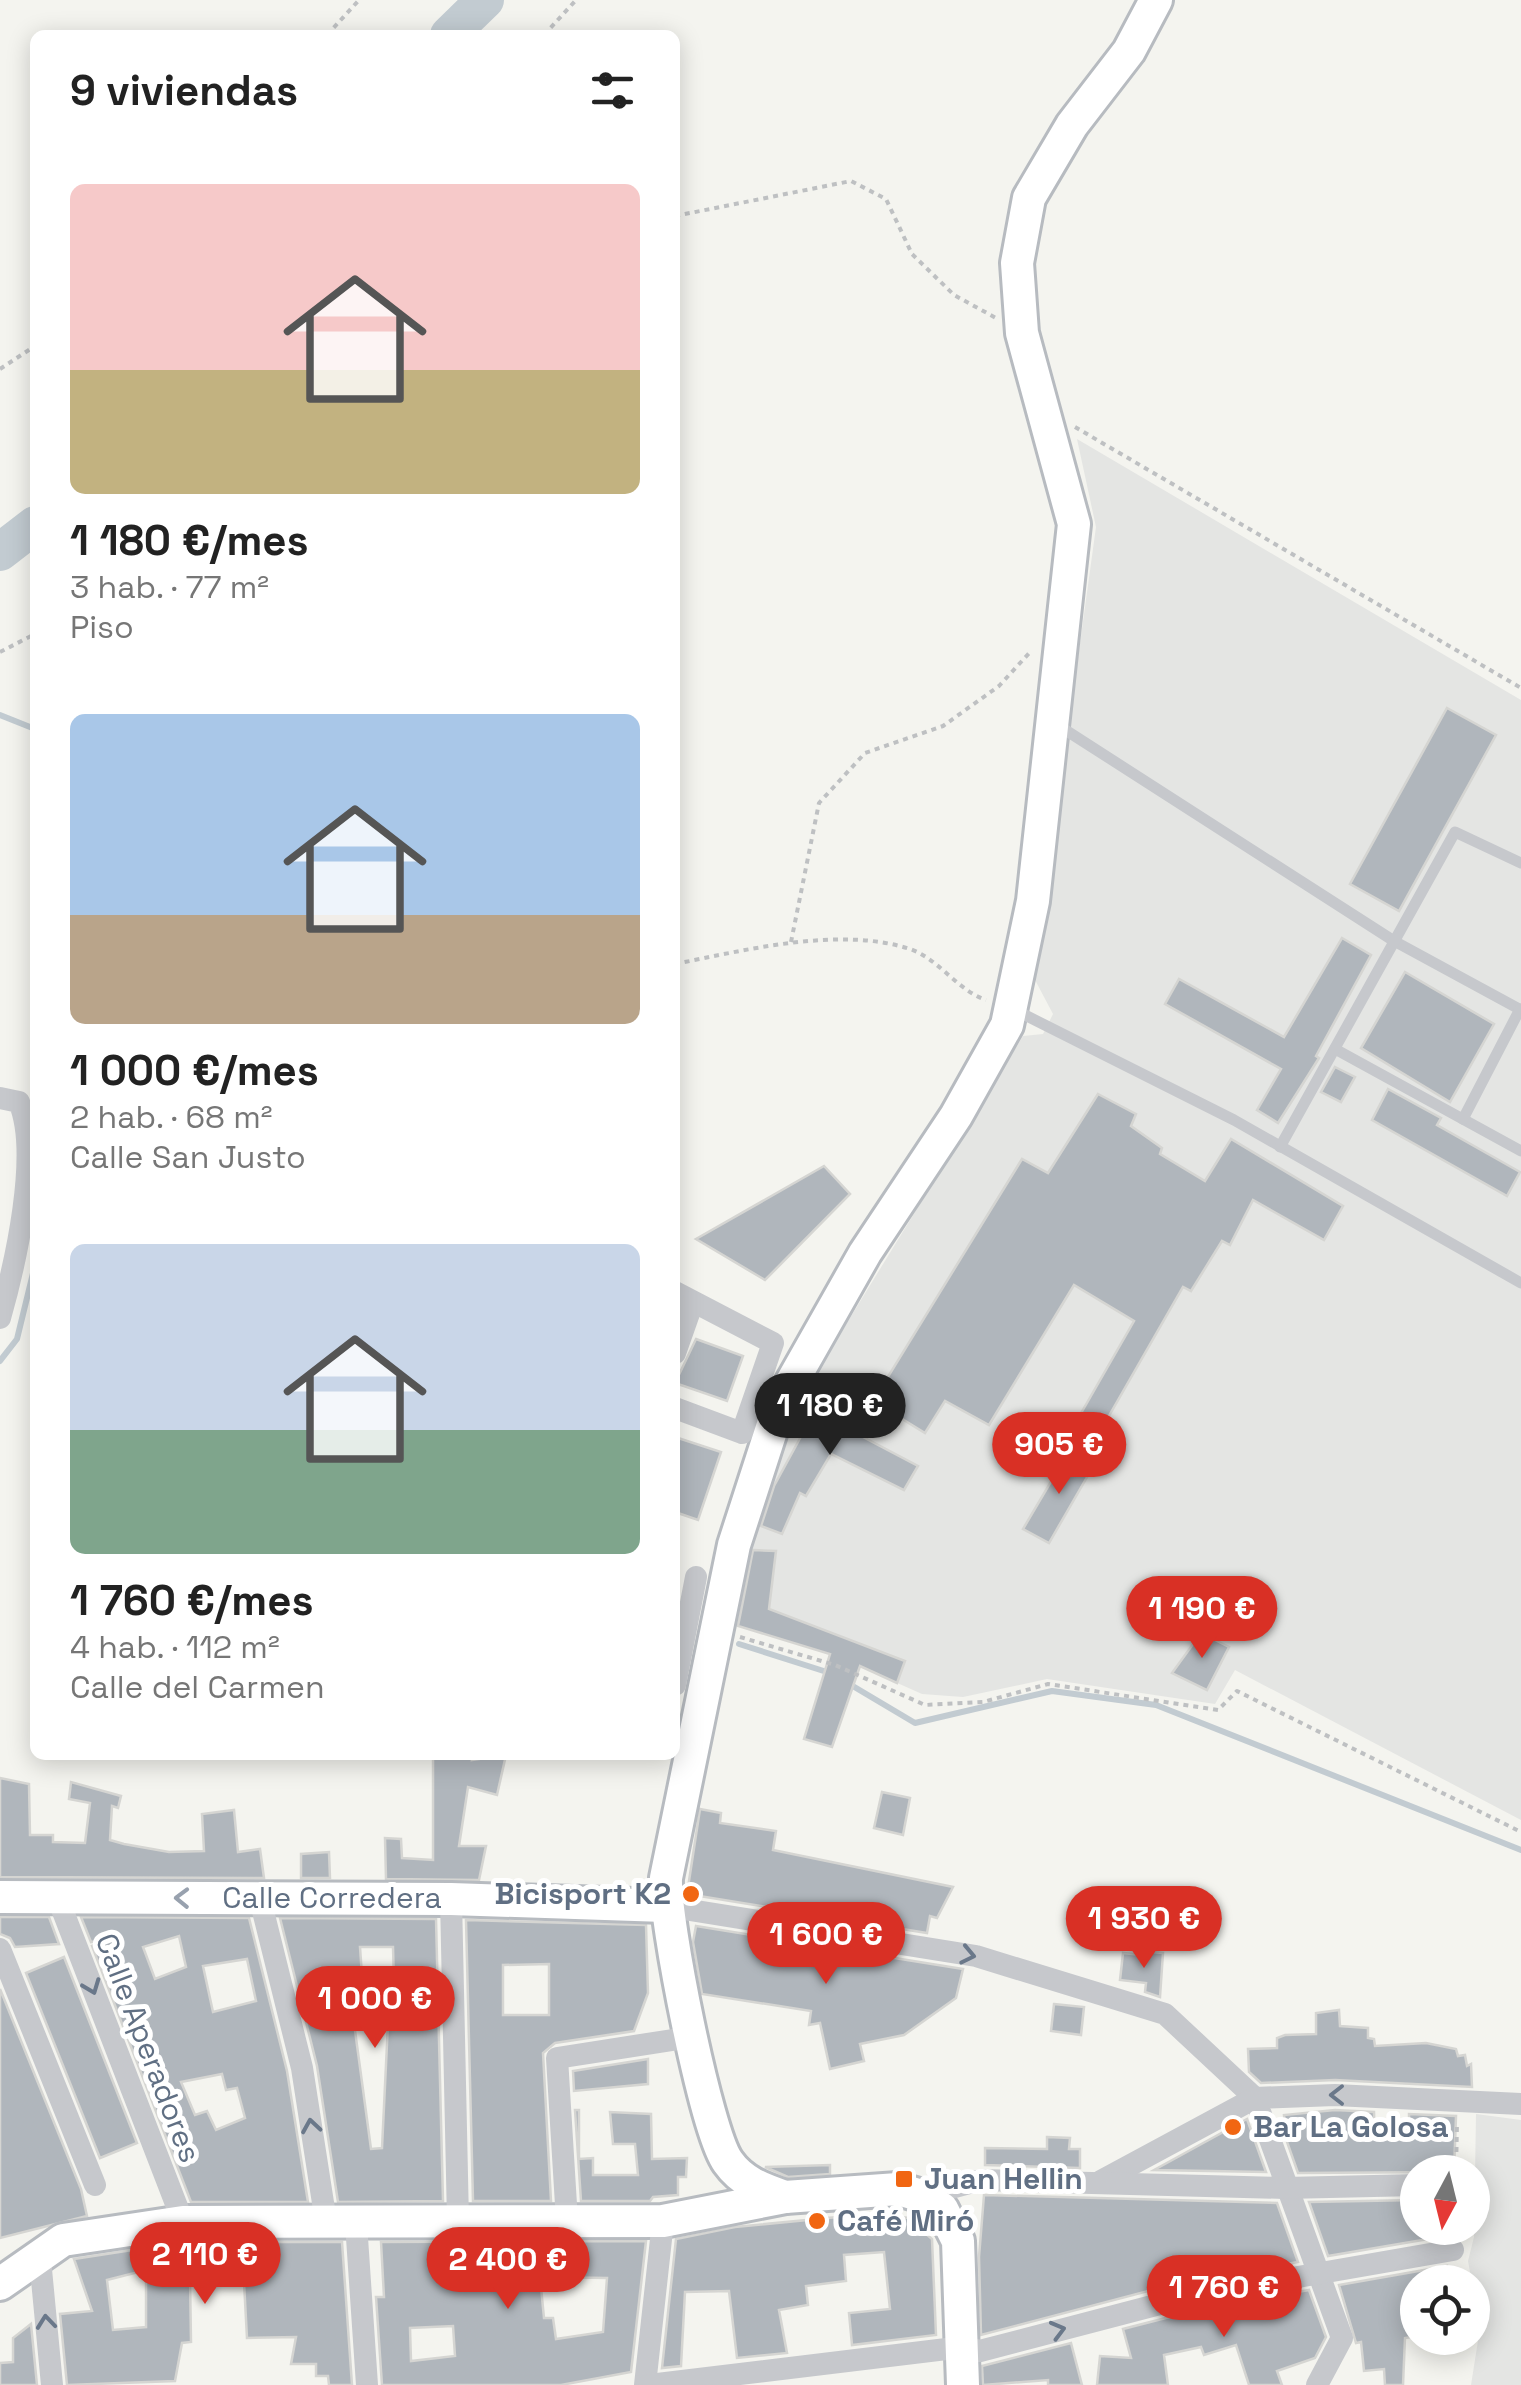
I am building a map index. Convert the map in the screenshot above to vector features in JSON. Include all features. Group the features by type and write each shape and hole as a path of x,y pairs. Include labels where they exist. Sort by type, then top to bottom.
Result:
{"main road":[{"path":"785,2198 755,2186 724,2158 692,2038 664,1906 685,1743 718,1631 699,1576 734,1545 780,1402 865,1253 956,1116 1007,1024 1033,902 1074,524 1022,332 1017,263 1030,198 1072,126 1129,51 1156,0"},
{"name":"Calle Corredera","path":"0,1896 452,1899 664,1906"},
{"path":"702,2210 724,2158"},
{"path":"0,2284 63,2240 183,2222 663,2221 702,2210 785,2198 898,2190 922,2196 942,2209 958,2240 963,2385"}],"street":[{"path":"0,1098 18,1102 28,1125 17,1260 0,1318"},
{"path":"680,1322 684,1297 773,1343 742,1433 680,1410"},
{"path":"680,1662 699,1576"},
{"name":"Calle Aperadores","path":"57,1896 183,2222"},
{"path":"260,1899 341,2222 367,2385"},
{"path":"452,1899 458,2222"},
{"path":"664,1906 976,1956 1165,2014 1255,2098 1342,2338 1317,2385"},
{"path":"0,1949 95,2185"},
{"path":"567,2222 557,2058 692,2038"},
{"path":"1100,2182 1255,2098 1335,2094 1521,2104"},
{"path":"922,2196 981,2180 1285,2188 1400,2185"},
{"path":"663,2221 646,2385 963,2348 980,2350 1194,2295 1316,2270 1453,2250"},
{"path":"40,2259 52,2385"}],"lane":[{"path":"1052,722 1394,942 1520,1010 1463,1119"},
{"path":"1280,1147 1455,832 1521,863"},
{"path":"1010,1008 1234,1120 1521,1283"},
{"path":"1335,1049 1521,1151"}],"path":[{"path":"331,30 358,0"},
{"path":"549,30 576,0"},
{"path":"680,215 851,181 886,198 912,254 954,295 1022,332"},
{"path":"0,369 30,349"},
{"path":"1044,411 1521,688"},
{"path":"0,652 30,637"},
{"path":"792,942 819,802 864,753 943,726 998,686 1034,648"},
{"path":"680,963 792,942 886,944 915,950 969,994 1010,1008"},
{"path":"718,1631 835,1665 924,1705 983,1702 1048,1684 1218,1710 1237,1691 1521,1832"},
{"path":"1446,2098 1454,2155"}],"shaded area":[{"path":"1077,439 1521,700 1521,1820 1235,1670 1215,1704 1047,1679 963,1697 922,1694 839,1657 734,1625 750,1526 807,1388 1023,1036 1043,1034 1053,1014 1034,978 1096,527"},
{"path":"1476,2114 1521,2120 1521,2385 1471,2385 1476,2355 1490,2355 1490,2265 1469,2265 1468,2261 1472,2245 1490,2245 1490,2155 1475,2155"}],"building":[{"path":"1447,708 1496,735 1399,911 1350,884"},
{"path":"1342,938 1371,955 1316,1056 1319,1058 1278,1123 1257,1110 1281,1069 1165,1004 1179,979 1284,1037"},
{"path":"1405,972 1494,1024 1450,1102 1361,1048"},
{"path":"1335,1067 1355,1077 1341,1102 1321,1092"},
{"path":"1388,1089 1441,1118 1437,1125 1520,1172 1507,1196 1372,1120"},
{"path":"1098,1094 1136,1114 1131,1126 1162,1148 1160,1154 1205,1181 1231,1139 1343,1206 1324,1240 1253,1200 1230,1245 1222,1241 1191,1291 1183,1287 1102,1428 1080,1415 1134,1321 1074,1285 989,1425 945,1401 925,1433 873,1401 1022,1159 1048,1173"},
{"path":"824,1166 850,1194 765,1280 696,1239"},
{"path":"696,1339 743,1356 727,1401 680,1385 680,1373"},
{"path":"828,1387 859,1407 846,1428 918,1466 904,1490 831,1454 806,1496 800,1493 782,1534 761,1526 774,1486"},
{"path":"680,1439 721,1452 698,1520 680,1514"},
{"path":"1069,1451 1094,1465 1049,1543 1023,1529"},
{"path":"753,1550 776,1551 769,1609 905,1661 897,1683 860,1666 832,1747 804,1739 830,1654 738,1626"},
{"path":"1201,1633 1229,1647 1207,1690 1172,1673"},
{"path":"433,1760 505,1760 497,1795 468,1787 459,1846 486,1846 479,1880 386,1879 385,1838 401,1839 402,1858 433,1860"},
{"path":"0,1778 29,1784 30,1835 53,1835 53,1842 85,1843 90,1803 69,1799 71,1782 121,1796 118,1808 112,1806 110,1840 169,1852 204,1851 202,1814 234,1810 238,1852 260,1849 264,1878 0,1877"},
{"path":"882,1792 910,1798 903,1835 874,1828"},
{"path":"700,1809 721,1813 720,1823 776,1831 773,1850 953,1887 937,1918 930,1916 927,1933 687,1894"},
{"path":"329,1852 330,1878 301,1878 301,1854"},
{"path":"0,1917 49,1917 59,1944 15,1947 10,1938 0,1934"},
{"path":"81,1917 249,1918 287,2071 308,2202 191,2202 92,1946 105,1940 91,1942","holes":["179,1936 186,1967 155,1979 143,1947","247,1959 256,2001 213,2012 203,1966","222,2074 226,2090 237,2088 245,2118 216,2130 207,2111 195,2115 181,2082"]},
{"path":"280,1918 436,1919 443,2201 338,2202 317,2066","holes":["360,1947 393,1947 394,1983 363,1990","354,2023 388,2023 382,2148 371,2149"]},
{"path":"466,1920 646,1925 648,1993 634,2031 555,2043 543,2053 551,2201 473,2201","holes":["549,1964 549,2015 503,2015 503,1965"]},
{"path":"696,1926 963,1969 956,1998 904,2035 860,2044 864,2061 830,2069 820,2023 809,2025 811,2011 702,1994 693,1942"},
{"path":"1151,1952 1163,1953 1160,1997 1145,1992 1146,1983 1120,1980 1123,1953 1150,1956"},
{"path":"64,1957 137,2143 100,2158 26,1973"},
{"path":"0,1989 81,2189 87,2216 0,2238"},
{"path":"1054,2004 1084,2007 1081,2035 1051,2031"},
{"path":"1339,2010 1340,2026 1368,2028 1368,2038 1374,2039 1375,2046 1426,2043 1456,2049 1458,2056 1465,2055 1467,2066 1471,2064 1472,2087 1335,2080 1261,2083 1249,2072 1248,2049 1277,2048 1277,2038 1285,2035 1316,2034 1316,2013"},
{"path":"648,2059 648,2084 574,2091 573,2071"},
{"path":"575,2110 579,2110 579,2159 593,2158 593,2175 638,2175 635,2144 613,2144 610,2112 651,2114 652,2159 687,2158 686,2177 678,2177 678,2195 653,2197 650,2201 581,2201"},
{"path":"1335,2110 1374,2112 1375,2139 1409,2140 1409,2114 1456,2116 1455,2155 1400,2155 1400,2172 1298,2173 1286,2139 1284,2115"},
{"path":"1247,2119 1266,2172 1154,2170"},
{"path":"1047,2137 1070,2138 1069,2149 1080,2149 1080,2168 985,2165 985,2148 1047,2149"},
{"path":"830,2165 830,2174 788,2177 765,2167"},
{"path":"984,2195 1277,2203 1298,2262 1190,2280 981,2335 979,2257"},
{"path":"1400,2200 1400,2244 1328,2256 1309,2202"},
{"path":"879,2213 908,2218 932,2239 936,2335 852,2345 849,2313 890,2309 884,2252 844,2255 846,2281 806,2286 808,2305 779,2310 787,2353 737,2358 729,2291 685,2292 681,2366 662,2368 676,2239 735,2227"},
{"path":"646,2241 631,2372 561,2385 382,2385 376,2297 384,2297 381,2242","holes":["540,2277 607,2278 603,2332 556,2339 553,2318 544,2318","453,2326 455,2356 411,2361 410,2328"]},
{"path":"184,2242 342,2242 352,2385 329,2385 328,2376 316,2376 316,2364 291,2364 296,2337 247,2338 244,2282 226,2283 226,2276 190,2278 191,2342 182,2343 175,2381 67,2385 60,2314 92,2311 74,2259","holes":["146,2270 146,2327 113,2330 107,2280"]},
{"path":"1400,2274 1403,2385 1385,2385 1384,2369 1364,2371 1361,2342 1356,2343 1339,2285"},
{"path":"1309,2290 1326,2337 1315,2358 1277,2371 1282,2385 1249,2385 1236,2345 1204,2355 1201,2347 1164,2355 1168,2385 1097,2385 1100,2356 1131,2358 1123,2329 1197,2310"},
{"path":"31,2324 37,2385 0,2385 0,2363 13,2362 13,2338"},
{"path":"1071,2343 1082,2385 1048,2385 1048,2380 983,2385 982,2366"}],"waterway":[{"path":"454,30 485,0"},
{"path":"0,552 30,529"},
{"path":"0,715 30,727"},
{"path":"0,1361 17,1339 30,1286"},
{"path":"739,1644 830,1673"},
{"path":"846,1682 915,1723 1052,1691 1156,1705 1521,1850"}],"place":[{"name":"Bicisport K2","path":"691,1894"},
{"name":"Bar La Golosa","path":"1233,2127"},
{"name":"Juan Hellin","path":"904,2179"},
{"name":"Café Miró","path":"817,2221"}]}
